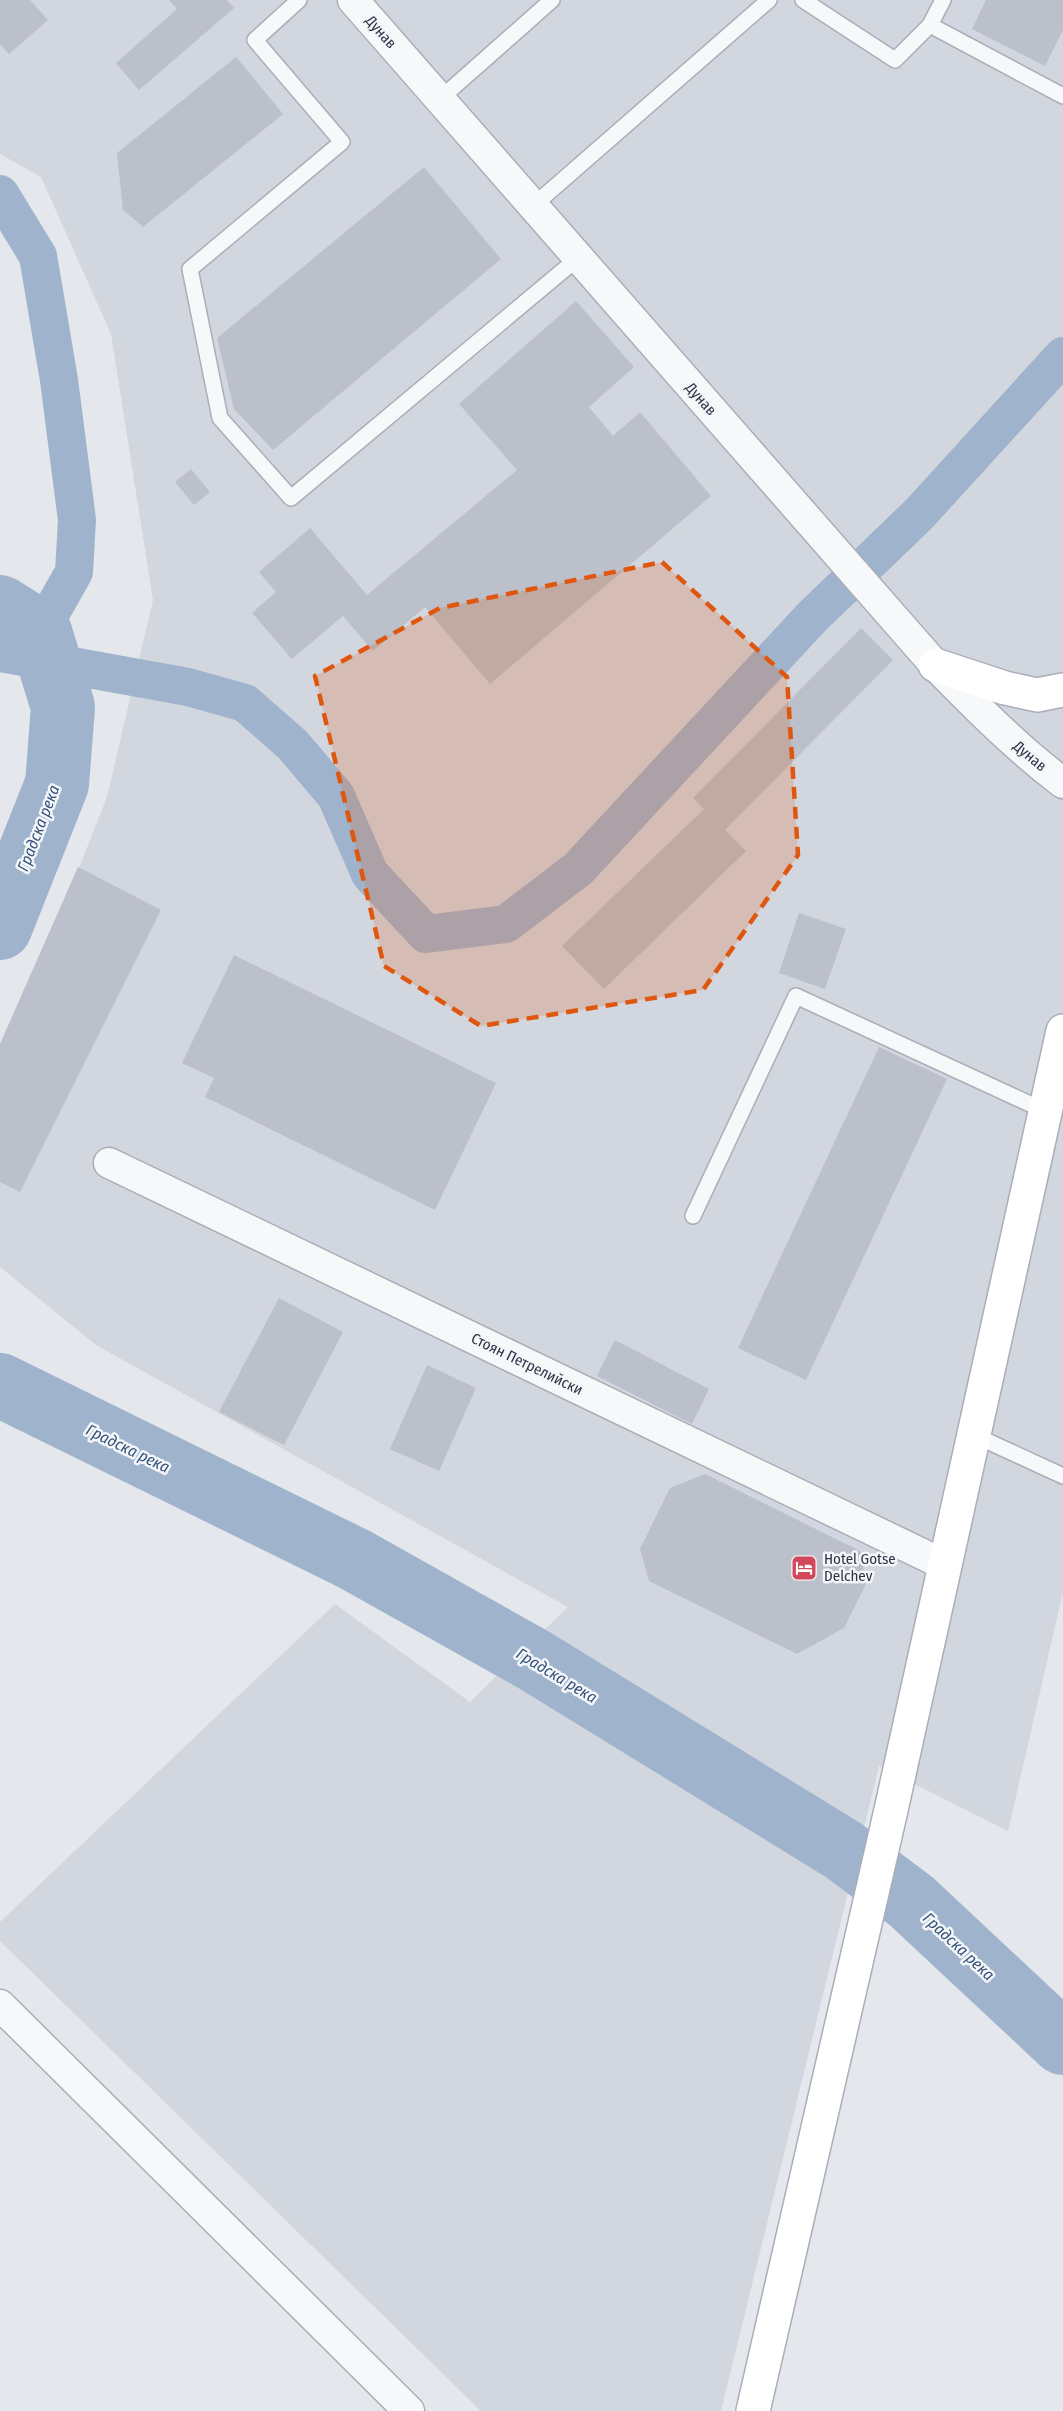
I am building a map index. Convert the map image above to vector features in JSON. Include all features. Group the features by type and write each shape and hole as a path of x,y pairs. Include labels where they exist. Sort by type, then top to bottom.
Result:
{"main road":[{"path":"935,665 1005,688 1037,694 1063,690"},
{"path":"753,2411 891,1810 1063,1030"}],"street":[{"name":"Дунав","path":"353,0 935,665 986,718 1027,755 1063,783"},
{"name":"Стоян Петрелийски","path":"109,1163 945,1565"},
{"path":"0,2005 410,2411"}],"lane":[{"path":"299,0 255,40 342,142 190,269 220,418 291,498 578,258"},
{"path":"440,99 552,0"},
{"path":"533,206 769,0"},
{"path":"803,0 895,60 930,25 943,0"},
{"path":"930,25 1063,96"},
{"path":"693,1216 796,996 1045,1111"},
{"path":"974,1435 1063,1476"}],"highlighted area":[{"path":"662,562 787,677 798,855 703,990 481,1026 384,966 315,676 440,608"}],"shaded area":[{"path":"0,0 1063,0 1063,1592 1008,1831 879,1766 721,2411 481,2411 0,1941 0,1922 335,1604 470,1702 568,1607 96,1345 0,1267 0,1068 107,797 153,600 111,334 41,177 0,154"}],"building":[{"path":"0,0 30,0 48,20 9,54 0,44"},
{"path":"169,0 227,0 234,8 139,90 116,63 177,9"},
{"path":"986,0 1063,0 1063,30 1045,66 972,29"},
{"path":"236,57 283,114 143,227 123,210 117,153"},
{"path":"424,167 501,259 273,450 234,409 217,338"},
{"path":"576,301 634,367 589,407 613,436 640,412 711,496 490,684 425,607 373,651 343,616 292,659 252,613 276,592 259,572 310,528 367,595 517,470 459,404"},
{"path":"191,469 210,492 194,505 175,482"},
{"path":"861,628 893,660 725,830 746,851 604,989 562,946 704,809 693,798"},
{"path":"78,867 161,910 20,1192 0,1182 0,1044"},
{"path":"799,913 846,929 825,989 779,973"},
{"path":"234,955 496,1083 435,1210 205,1097 214,1078 182,1063"},
{"path":"879,1047 947,1079 806,1380 738,1348"},
{"path":"279,1298 343,1332 284,1445 219,1412"},
{"path":"615,1340 709,1389 692,1424 597,1376"},
{"path":"427,1365 476,1388 439,1471 390,1449"},
{"path":"705,1474 860,1551 866,1584 844,1628 797,1654 649,1581 640,1549 670,1488"}],"waterway":[{"path":"0,194 38,256 59,380 77,520 74,572 40,632"},
{"path":"0,653 188,687 245,703 293,745 336,796 370,874 426,934 506,924 578,869 812,617 919,514 1063,356"},
{"name":"Градска река","path":"0,607 40,632 63,707 57,784 0,928"},
{"name":"Градска река","path":"0,1385 354,1559 534,1660 843,1850 911,1901 1063,2043"}],"place":[{"name":"Hotel Gotse Delchev","path":"804,1568"}]}
